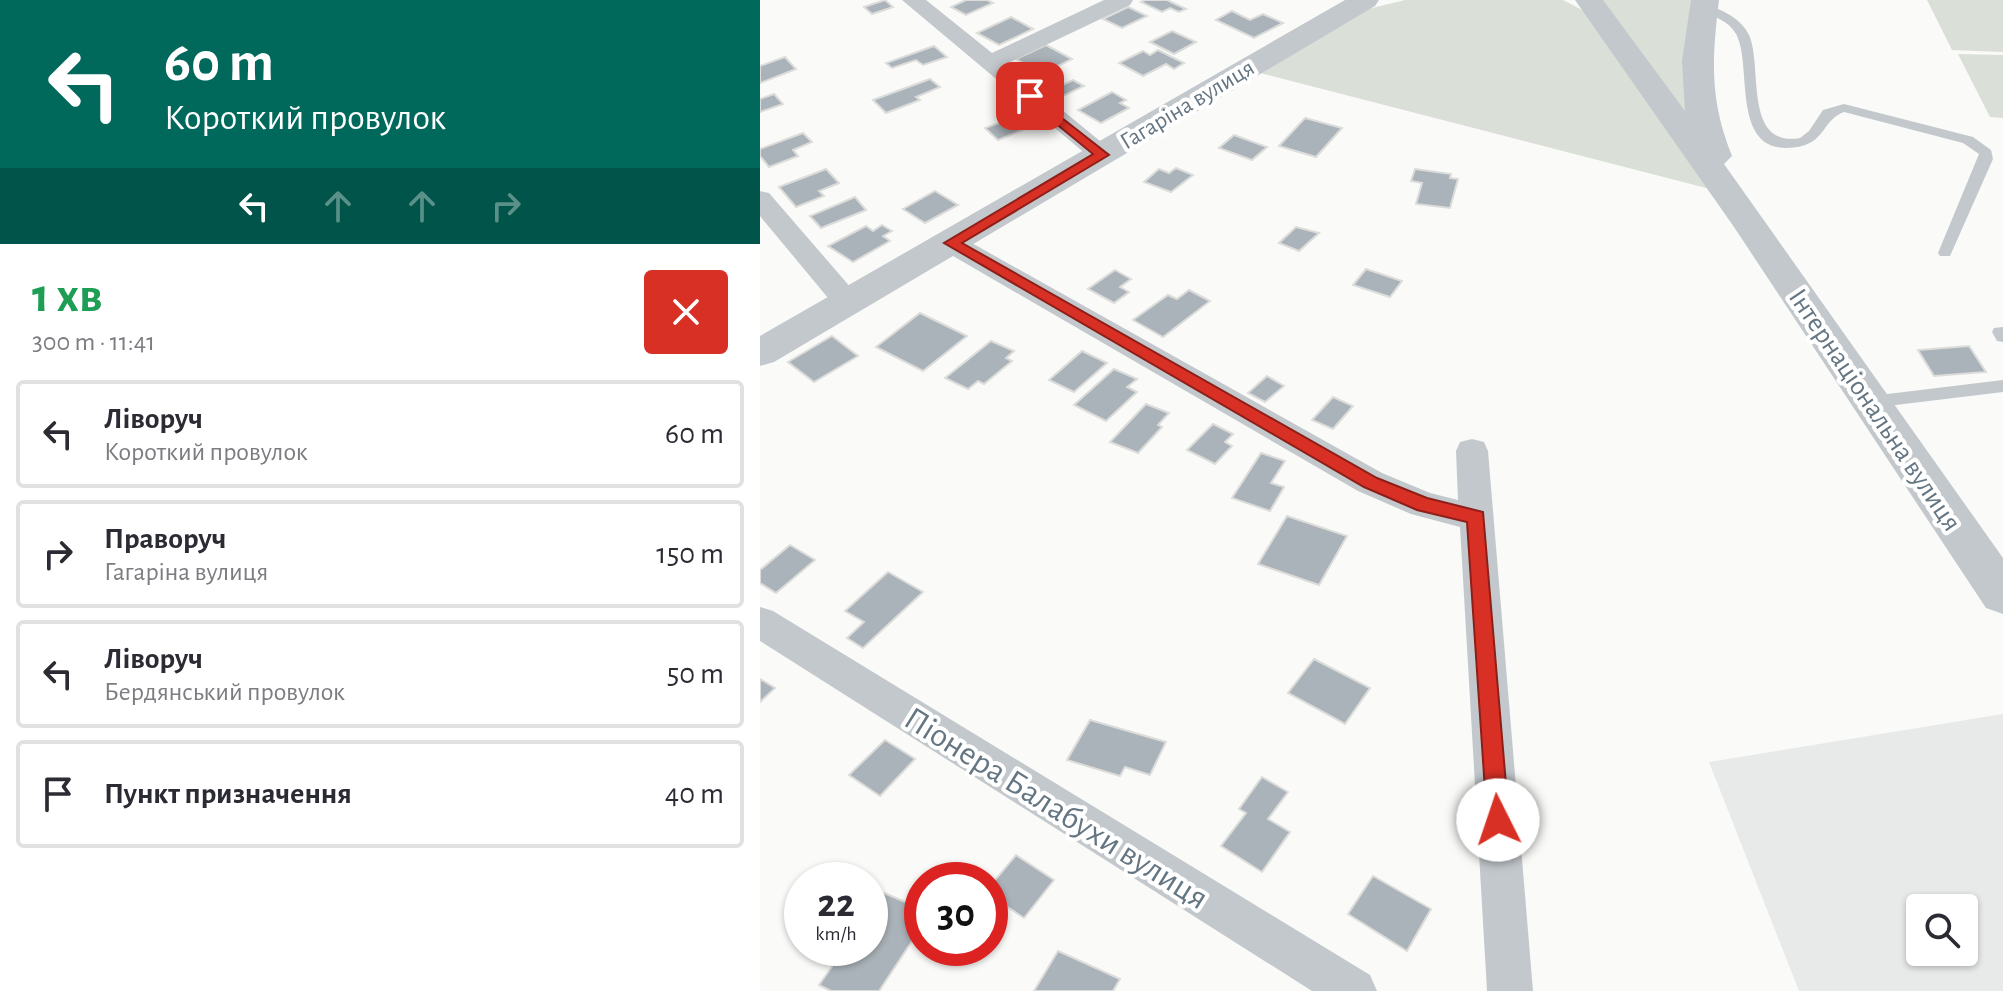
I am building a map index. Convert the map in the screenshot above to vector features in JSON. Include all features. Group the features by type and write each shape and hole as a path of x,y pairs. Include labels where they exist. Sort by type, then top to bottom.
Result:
{"street":[{"path":"913,0 1102,155"},
{"path":"989,63 1122,0"},
{"name":"Гагаріна вулиця","path":"760,353 1366,2"},
{"path":"1587,3 1749,223"},
{"path":"1704,3 1695,59 1705,132 1749,223"},
{"path":"760,199 848,303"},
{"name":"Інтернаціональна вулиця","path":"1749,223 2003,595"},
{"path":"951,243 1370,482 1423,505 1476,517"},
{"path":"1472,451 1510,991"},
{"name":"Піонера Балабухи вулиця","path":"760,622 1354,991"}],"lane":[{"path":"1704,3 1738,26 1744,37 1756,115 1763,131 1772,138 1787,143 1802,143 1813,138 1828,113 1844,108 1979,145 1986,153 1986,159 1945,253"},
{"path":"1871,402 2003,386"}],"shaded area":[{"path":"1405,0 1563,0 1588,13 1714,190 1256,72 1356,12"},
{"path":"1598,0 1694,0 1697,129"},
{"path":"1927,0 2003,0 2003,52 1952,50"},
{"path":"1958,54 2003,55 2003,118 1990,117"},
{"path":"2003,714 2003,991 1799,991 1709,762"}],"building":[{"path":"885,0 893,7 872,14 864,7"},
{"path":"966,0 993,3 966,15 951,7"},
{"path":"1167,0 1186,9 1179,12 1170,8 1162,12 1141,2"},
{"path":"1128,7 1147,16 1122,28 1103,19"},
{"path":"1232,11 1250,20 1263,14 1283,23 1254,38 1216,20"},
{"path":"1011,17 1033,29 999,45 977,33"},
{"path":"1172,31 1196,42 1174,54 1150,42"},
{"path":"1046,45 1072,59 1050,70 1042,65 1034,69 1016,59"},
{"path":"934,46 947,57 923,65 916,60 892,68 886,63"},
{"path":"1158,50 1184,63 1174,69 1166,64 1143,76 1119,63 1143,51 1150,55"},
{"path":"785,57 796,69 760,83 760,66"},
{"path":"930,79 940,87 916,97 920,100 886,113 873,100"},
{"path":"1073,80 1084,86 1059,98 1048,92"},
{"path":"1112,92 1126,100 1120,103 1129,108 1101,123 1078,110"},
{"path":"774,94 783,104 760,112 760,99"},
{"path":"1012,118 1025,129 998,140 985,128"},
{"path":"1305,118 1342,128 1316,157 1279,146"},
{"path":"803,133 812,142 793,150 798,156 769,167 760,156 760,149"},
{"path":"1234,135 1267,147 1252,160 1219,148"},
{"path":"1176,168 1193,175 1171,192 1144,182 1159,169 1169,173"},
{"path":"826,169 839,183 819,191 824,196 796,207 779,187"},
{"path":"1415,169 1451,174 1450,178 1458,179 1450,208 1416,204 1422,183 1411,181"},
{"path":"935,191 958,205 925,223 903,209"},
{"path":"855,197 866,210 821,228 810,216"},
{"path":"882,225 892,231 883,236 890,241 853,262 828,246 866,226 873,231"},
{"path":"1296,227 1319,233 1299,251 1279,243"},
{"path":"1366,269 1402,281 1390,297 1353,285"},
{"path":"1115,270 1131,279 1120,287 1129,292 1114,303 1088,289"},
{"path":"1189,290 1210,301 1163,337 1133,320 1168,295 1177,299"},
{"path":"920,313 967,336 923,371 876,347"},
{"path":"832,336 858,356 814,382 788,362"},
{"path":"991,341 1014,351 1006,358 1012,361 984,384 978,381 968,389 945,378"},
{"path":"1969,346 1986,372 1934,376 1918,350"},
{"path":"1082,351 1107,363 1074,392 1049,380"},
{"path":"1114,369 1137,379 1127,387 1137,392 1106,421 1074,405"},
{"path":"1267,376 1284,386 1265,402 1248,393"},
{"path":"1333,397 1353,406 1333,429 1312,420"},
{"path":"1146,404 1169,413 1158,425 1162,427 1138,453 1110,442"},
{"path":"1213,424 1233,434 1225,442 1232,446 1215,464 1187,450"},
{"path":"1261,453 1285,461 1271,483 1284,487 1270,511 1232,498"},
{"path":"1287,516 1347,536 1319,585 1258,564"},
{"path":"790,545 815,560 776,593 760,583 760,570"},
{"path":"888,572 923,592 863,648 847,638 864,622 845,611"},
{"path":"1314,659 1370,688 1345,724 1288,693"},
{"path":"760,679 775,688 760,702"},
{"path":"1090,720 1166,742 1150,775 1125,767 1120,776 1067,760"},
{"path":"885,740 915,759 880,796 849,775"},
{"path":"1262,777 1288,792 1268,819 1290,832 1262,872 1221,846 1246,813 1239,809"},
{"path":"1016,855 1054,880 1024,918 1008,907 1008,865"},
{"path":"1373,876 1431,909 1407,951 1348,914"},
{"path":"888,895 904,901 904,953 879,991 831,991 819,985 832,966 888,966"},
{"path":"1058,951 1120,979 1113,991 1034,991"}],"route":[{"path":"1030,96 1102,155 951,243 1370,482 1423,505 1476,517 1498,820"}]}
